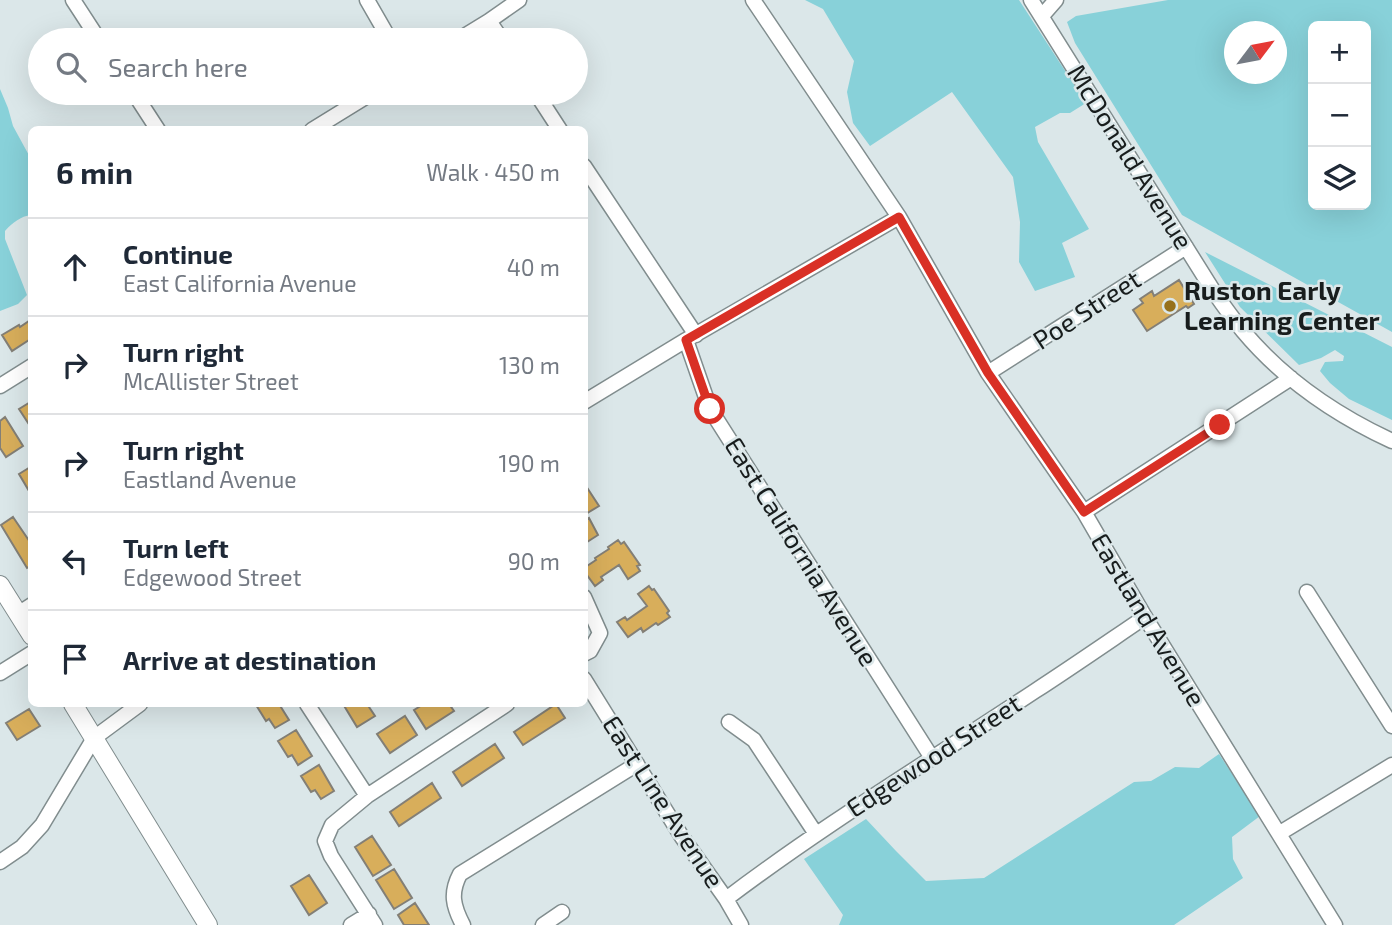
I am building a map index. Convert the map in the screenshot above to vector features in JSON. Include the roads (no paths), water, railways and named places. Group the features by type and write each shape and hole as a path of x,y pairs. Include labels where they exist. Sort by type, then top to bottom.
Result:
{"main road":[{"path":"0,585 25,610"},
{"path":"75,707 208,925"}],"street":[{"path":"73,0 91,28"},
{"path":"367,0 383,28"},
{"path":"479,28 519,0"},
{"name":"Eastland Avenue","path":"753,0 899,217 988,373 1084,512 1145,617 1335,925"},
{"name":"McDonald Avenue","path":"1031,0 1214,292 1244,332 1292,378 1336,412 1392,441"},
{"path":"1042,16 1056,0"},
{"path":"489,22 493,28"},
{"path":"142,105 155,126"},
{"path":"318,126 353,105"},
{"path":"544,105 558,126"},
{"name":"East California Avenue","path":"588,172 691,337 710,409 932,758"},
{"path":"588,400 899,217"},
{"name":"Poe Street","path":"988,373 1186,247"},
{"path":"0,386 28,368"},
{"path":"1084,512 1292,378"},
{"path":"1307,593 1392,726"},
{"path":"588,606 600,633 588,652"},
{"name":"Edgewood Street","path":"726,899 816,834 1145,617"},
{"path":"0,673 28,656"},
{"name":"East Line Avenue","path":"588,685 682,837 741,925"},
{"path":"0,862 22,848 42,825 94,738 136,707"},
{"path":"309,707 367,796"},
{"path":"351,925 372,919 331,856 325,841 332,825 367,796 502,707"},
{"path":"729,722 754,740 816,834"},
{"path":"463,925 456,912 453,887 460,874 637,764"},
{"path":"1280,834 1392,765"},
{"path":"543,925 562,912"}],"place":[{"name":"Ruston Early Learning Center","path":"1170,306"}]}
